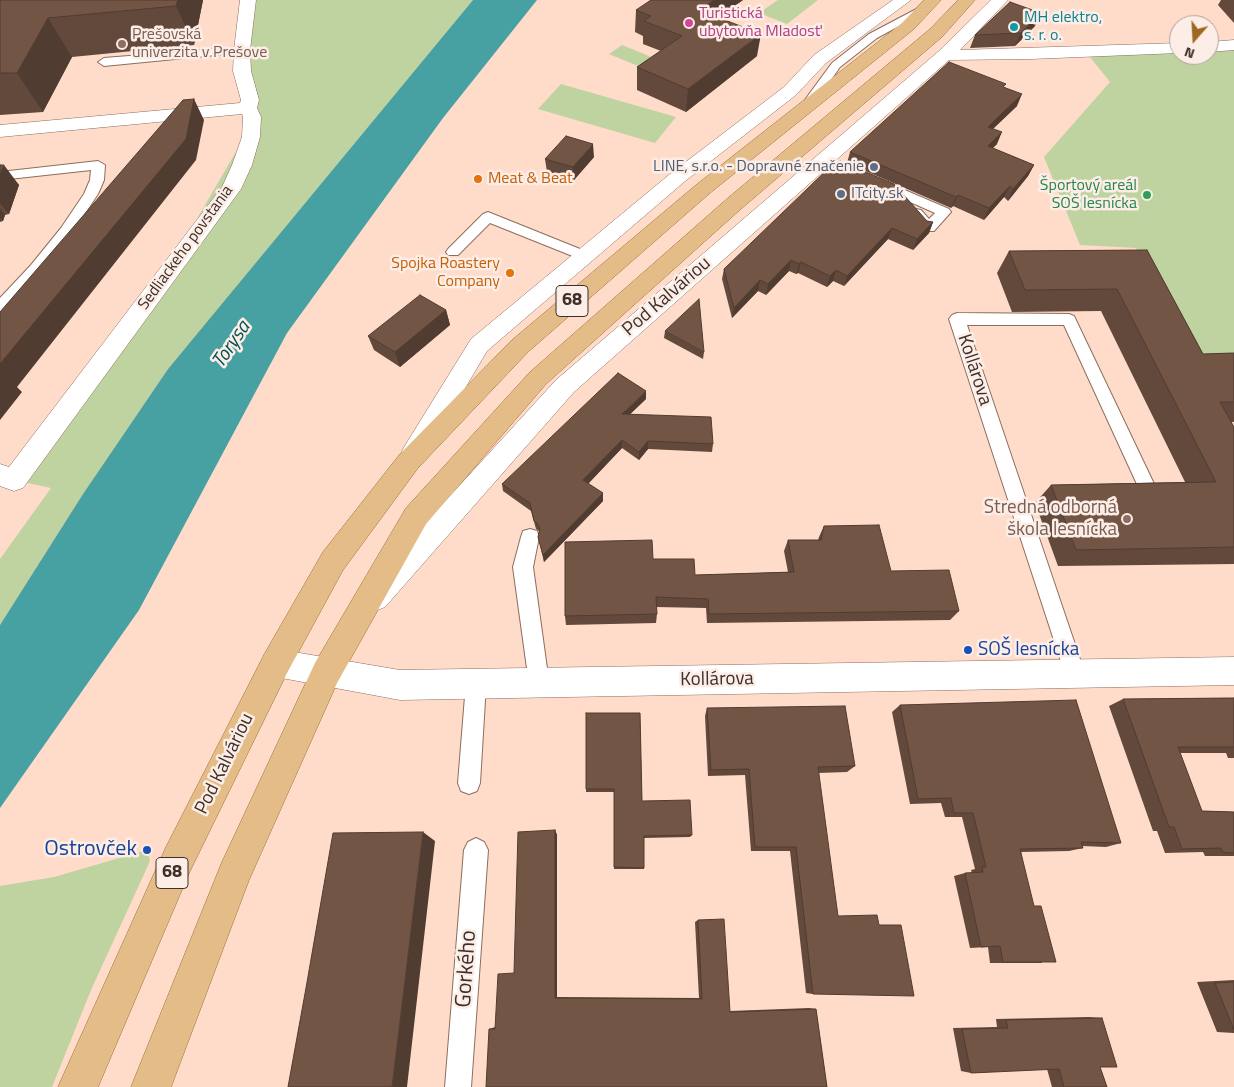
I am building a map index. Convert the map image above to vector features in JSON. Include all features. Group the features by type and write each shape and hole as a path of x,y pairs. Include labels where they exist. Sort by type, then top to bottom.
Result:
{"main road":[{"name":"Pod Kalváriou","path":"151,1087 234,874 326,673 416,516 538,378 735,202 936,33 967,0"},
{"name":"Pod Kalváriou","path":"78,1087 178,859 276,663 333,560 409,461 520,346 703,189 908,26 929,4"}],"street":[{"name":"Sedliackeho povstania","path":"7,477 231,189 242,165 251,137 252,117 248,108 250,100 242,71 242,50 248,0"},
{"name":"Pod Kalváriou","path":"409,461 479,345 677,178 790,91 820,60 902,0"},
{"name":"Pod Kalváriou","path":"357,618 565,386 833,163 1000,0"},
{"path":"1219,46 1234,46"},
{"path":"945,55 1031,54 1169,48"},
{"path":"0,131 248,108"},
{"name":"Kollárova","path":"276,663 400,685 1234,671"}],"lane":[{"path":"104,62 242,50"},
{"path":"0,176 98,166 97,180 91,194 66,231 36,269 0,307"},
{"path":"868,179 894,190"},
{"path":"453,252 488,217 585,256"},
{"name":"Kollárova","path":"1075,674 957,319 1069,320 1147,488"},
{"path":"530,537 523,567 539,683"},
{"path":"469,783 476,684"},
{"name":"Gorkého","path":"458,1087 476,850"}],"green space":[{"path":"248,0 473,0 168,369 83,494 0,625 0,559 51,488 14,480 125,343 237,150 253,106 242,88"},
{"path":"778,0 818,0 787,24 759,13"},
{"name":"Športový areál SOŠ lesnícka","path":"1234,43 1234,368 1196,368 1136,248 1080,245 1044,157 1110,82 1090,57 1169,47 1169,65 1219,65 1219,44"},
{"path":"622,45 661,61 648,70 609,54"},
{"path":"561,84 676,117 655,143 538,109"},
{"path":"147,850 150,861 91,990 52,1087 0,1087 0,886 54,877"}],"water":[{"name":"Torysa","path":"473,0 537,0 443,118 287,333 139,610 0,808 0,625 83,494 168,369"}],"building":[{"path":"0,0 178,0 176,6 48,18 17,73 0,73"},
{"path":"651,0 714,0 699,10 761,34 688,89 637,67 682,36 644,21 651,16 636,10"},
{"path":"1010,2 1041,13 1021,33 975,35"},
{"path":"949,62 1006,84 1003,87 1022,94 988,127 1002,132 988,146 1034,165 1013,189 1010,186 989,208 958,195 956,197 850,152"},
{"path":"194,99 186,139 0,364 0,312 183,100"},
{"path":"566,136 593,144 573,167 545,159"},
{"path":"840,161 894,184 927,221 933,222 917,239 892,228 847,276 836,270 830,276 801,262 799,264 791,260 768,284 760,280 734,308 724,269 834,163 837,164"},
{"path":"0,165 4,165 0,175"},
{"path":"1147,250 1203,354 1234,353 1234,402 1220,402 1234,427 1234,547 1076,550 1051,485 1216,482 1117,289 1025,290 1009,251"},
{"path":"420,295 446,310 395,352 368,336"},
{"path":"699,299 704,352 665,331"},
{"path":"618,373 646,391 622,414 711,417 713,444 648,441 639,452 622,440 583,480 603,493 543,555 538,537 540,529 534,521 530,503 502,484"},
{"path":"879,525 891,571 949,570 959,611 709,614 708,599 656,597 657,614 565,616 565,542 652,540 653,559 694,559 695,575 794,572 788,540 821,540 824,526"},
{"path":"1234,698 1234,747 1178,747 1202,811 1234,812 1234,853 1223,852 1221,848 1182,849 1174,827 1169,827 1123,699"},
{"path":"1076,700 1121,843 1081,842 1083,848 1020,849 1034,906 1041,906 1056,962 1003,962 1000,946 981,947 965,873 983,872 982,867 986,867 973,813 954,813 951,798 918,799 900,705"},
{"path":"845,706 855,766 818,767 838,916 877,915 879,925 901,925 914,996 813,994 796,847 755,847 749,769 711,770 707,708"},
{"path":"586,713 640,713 642,801 690,800 692,835 644,836 644,868 614,867 614,789 586,789"},
{"path":"555,830 555,998 702,999 698,920 724,919 730,1012 816,1009 827,1087 486,1087 489,1029 495,1029 498,974 514,973 518,832"},
{"path":"423,832 392,1087 288,1087 333,833"},
{"path":"1234,982 1234,1030 1215,983"},
{"path":"1102,1018 1117,1067 1100,1067 1107,1087 1064,1087 1059,1069 971,1073 962,1029 1008,1028 1006,1020"}],"place":[{"name":"Turistická ubytovňa Mladosť","path":"689,23"},
{"name":"MH elektro, s. r. o.","path":"1014,27"},
{"name":"Prešovská univerzita v Prešove","path":"122,44"},
{"name":"LINE, s.r.o. - Dopravné značenie","path":"874,167"},
{"name":"Meat & Beat","path":"478,179"},
{"name":"ITcity.sk","path":"841,194"},
{"name":"Športový areál SOŠ lesnícka","path":"1147,195"},
{"name":"Spojka Roastery Company","path":"510,273"},
{"name":"Stredná odborná škola lesnícka","path":"1127,519"},
{"name":"SOŠ lesnícka","path":"968,650"},
{"name":"Ostrovček","path":"147,850"}]}
